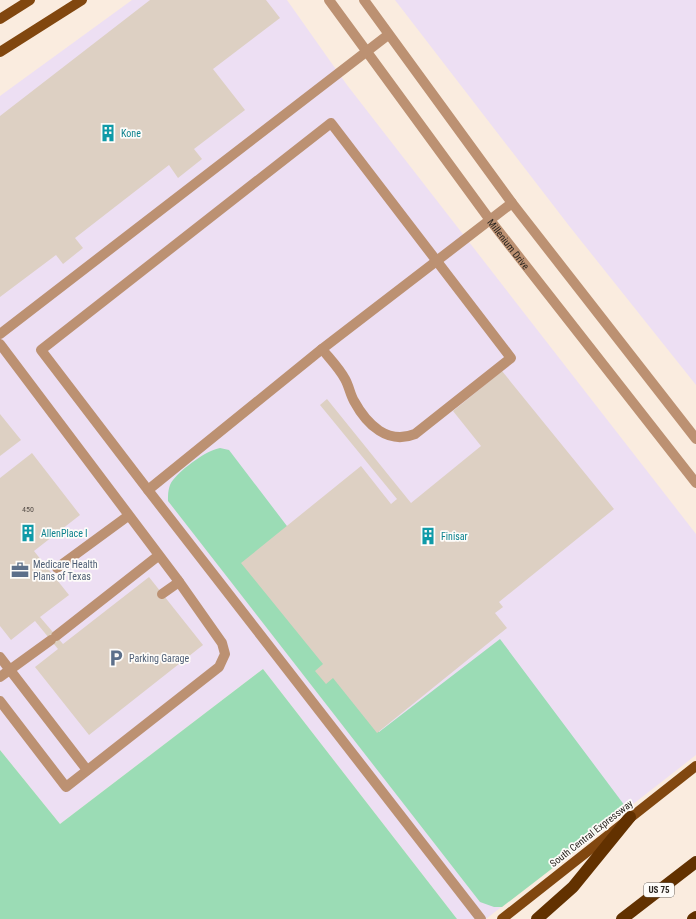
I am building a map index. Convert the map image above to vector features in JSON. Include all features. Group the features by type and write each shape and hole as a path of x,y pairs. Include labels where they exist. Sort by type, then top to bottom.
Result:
{"highway":[{"path":"537,919 573,887 630,817"},
{"name":"US 75","path":"622,919 696,862"}],"main road":[{"path":"0,19 30,0"},
{"path":"0,52 82,0"},
{"name":"South Central Expressway","path":"502,919 696,766"}],"street":[{"name":"Millenium Drive","path":"329,0 490,220 696,483"},
{"path":"364,0 388,35 512,203 696,439"},
{"path":"0,334 388,35"},
{"path":"322,349 344,376 355,403 381,433 394,438 406,438 415,434 511,358 331,123 41,350 481,919"},
{"path":"148,490 322,349 512,203"},
{"path":"0,344 179,582 222,643 225,654 219,667 66,787 0,701"},
{"path":"57,568 128,516"},
{"path":"0,677 53,638 158,556"},
{"path":"162,594 179,582"},
{"path":"0,657 87,770"}],"shaded area":[{"path":"132,0 287,0 347,85 696,534 696,755 486,919 457,919 263,669 60,824 0,750 0,96"},
{"path":"395,0 696,0 696,385 570,227"}],"green space":[{"path":"220,448 229,450 290,530 247,563 379,732 500,639 628,810 502,907 494,907 480,902 168,501 170,485 177,475 201,456"},
{"path":"263,669 457,919 0,919 0,750 60,824"}],"building":[{"name":"Kone","path":"150,0 266,0 280,18 213,69 245,110 194,149 202,159 178,178 169,165 75,238 83,248 63,264 56,255 0,297 0,116"},
{"name":"Finisar","path":"502,371 614,509 499,602 503,607 495,613 507,628 377,733 333,678 326,684 315,671 323,664 241,563 361,466 391,504 397,499 320,405 327,399 411,503 481,446 453,411"},
{"path":"0,414 21,440 0,456"},
{"path":"32,453 80,515 34,551 69,595 40,617 63,644 149,577 203,645 89,735 35,667 58,649 35,621 11,640 0,626 0,478"}],"place":[{"name":"Kone","path":"108,133"},
{"name":"AllenPlace I","path":"28,533"},
{"name":"Finisar","path":"428,536"},
{"name":"Medicare Health Plans of Texas","path":"20,570"},
{"name":"Parking Garage","path":"116,658"}]}
